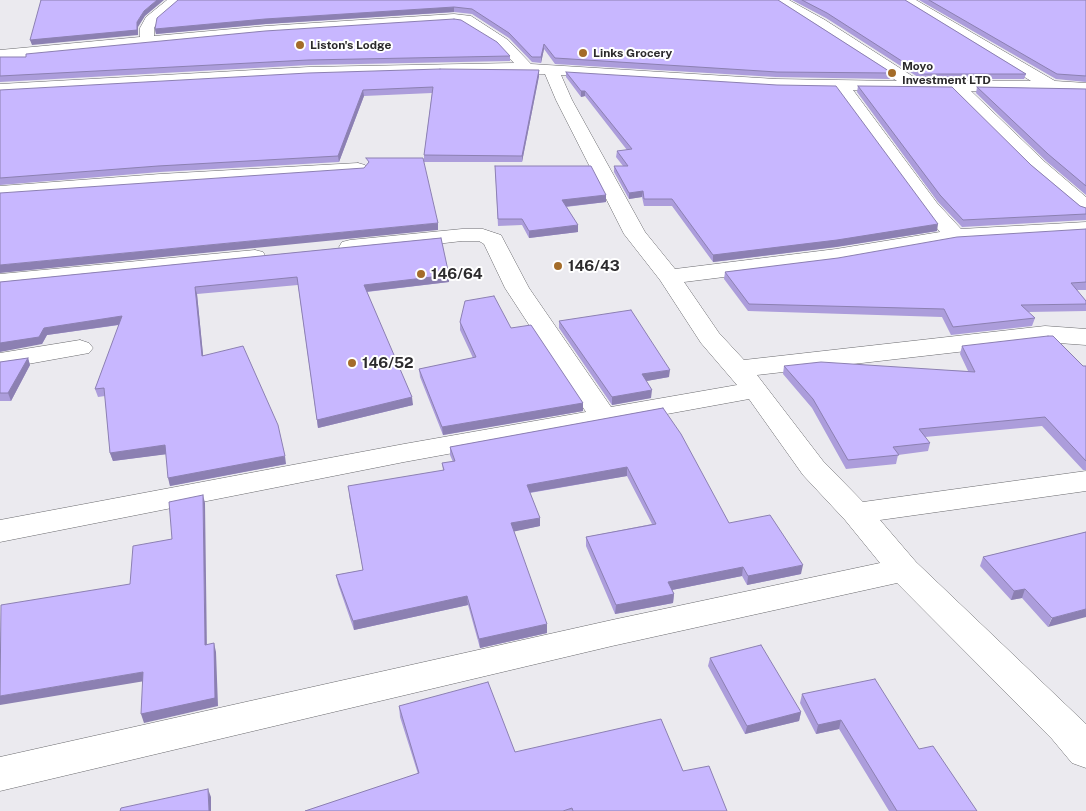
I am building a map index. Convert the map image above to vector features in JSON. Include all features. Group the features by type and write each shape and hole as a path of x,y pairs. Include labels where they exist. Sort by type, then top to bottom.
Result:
{"street":[{"path":"147,42 147,28 151,20 175,0"},
{"path":"779,0 820,23 916,86"},
{"path":"909,1 1051,86"},
{"path":"0,55 266,30 454,18 466,19 539,69 564,100 635,234 669,277 710,338 747,379 813,468 856,512 904,570 1079,734"},
{"path":"0,89 327,71 539,69 776,84 842,86 1051,86 1086,88"},
{"path":"842,86 930,207 955,236"},
{"path":"956,86 1038,166 1086,207"},
{"path":"0,192 160,180 358,169"},
{"path":"669,277 836,256 955,236 1086,228"},
{"path":"325,250 462,236 484,235 493,240 516,288 604,418"},
{"path":"0,281 276,255"},
{"path":"0,531 404,453 604,418 747,379 1045,334 1086,338"},
{"path":"0,361 80,348"},
{"path":"856,512 1086,481"},
{"path":"0,774 612,633 904,570"}],"building":[{"path":"41,0 157,0 144,11 137,22 137,30 30,40"},
{"path":"178,0 778,0 892,73 777,72 555,58 544,44 541,57 532,57 509,33 472,9 454,7 265,19 155,29 157,18"},
{"path":"802,0 905,0 1026,74 922,74 827,13"},
{"path":"929,0 1086,0 1086,76 1057,74"},
{"path":"461,20 497,42 510,56 308,60 0,76 0,57 26,57 26,54 265,31"},
{"path":"440,69 539,70 522,156 424,155 433,87 363,90 338,156 158,166 0,178 0,90 308,73"},
{"path":"566,72 777,85 836,86 938,224 837,240 713,255 672,199 644,199 643,191 629,193 614,166 628,166 617,151 632,149 585,91 581,91"},
{"path":"858,86 952,87 1031,165 1080,206 1086,208 1086,214 963,220 940,195"},
{"path":"977,87 1086,89 1086,186 1048,154"},
{"path":"366,158 423,158 438,223 0,265 0,193 364,168 369,162"},
{"path":"495,166 591,166 606,195 562,200 578,225 529,231 522,219 498,219"},
{"path":"1086,229 1086,282 1071,283 1086,301 1086,304 1021,305 1035,318 953,327 944,309 749,304 725,272 838,258 957,237"},
{"path":"441,238 449,275 364,285 412,397 317,420 297,277 195,287 202,356 243,346 278,425 285,456 168,478 165,445 110,453 104,388 95,389 122,316 44,328 39,337 0,343 0,282"},
{"path":"494,296 511,328 531,325 583,403 442,427 419,369 476,357 460,322 465,301"},
{"path":"631,310 670,370 642,374 652,390 612,397 559,321"},
{"path":"1053,336 1083,366 1086,366 1086,461 1045,417 919,429 930,443 893,447 899,455 848,460 813,399 784,366 821,362 975,372 962,346"},
{"path":"28,358 8,393 0,393 0,362"},
{"path":"663,408 681,434 729,523 770,515 803,565 748,576 743,567 668,582 674,594 616,605 586,537 656,524 627,467 527,485 540,518 511,523 547,624 479,639 467,596 353,621 336,575 363,570 348,486 444,470 442,463 455,461 450,447"},
{"path":"203,495 205,645 214,643 215,698 141,714 143,672 0,696 1,605 130,584 133,546 172,539 169,502"},
{"path":"1086,532 1086,609 1052,618 1025,589 1014,591 983,557"},
{"path":"761,645 801,712 747,726 710,658"},
{"path":"875,679 919,749 933,746 977,811 897,811 841,720 818,725 802,694"},
{"path":"488,682 515,752 661,719 683,771 709,766 727,811 573,811 572,808 563,811 305,811 419,773 399,706"},
{"path":"208,789 209,811 120,811 121,808"}],"place":[{"name":"Liston's Lodge","path":"300,45"},
{"name":"Links Grocery","path":"583,53"},
{"name":"Moyo Investment LTD","path":"892,73"},
{"name":"146/43","path":"558,266"},
{"name":"146/64","path":"421,274"},
{"name":"146/52","path":"352,363"}]}
